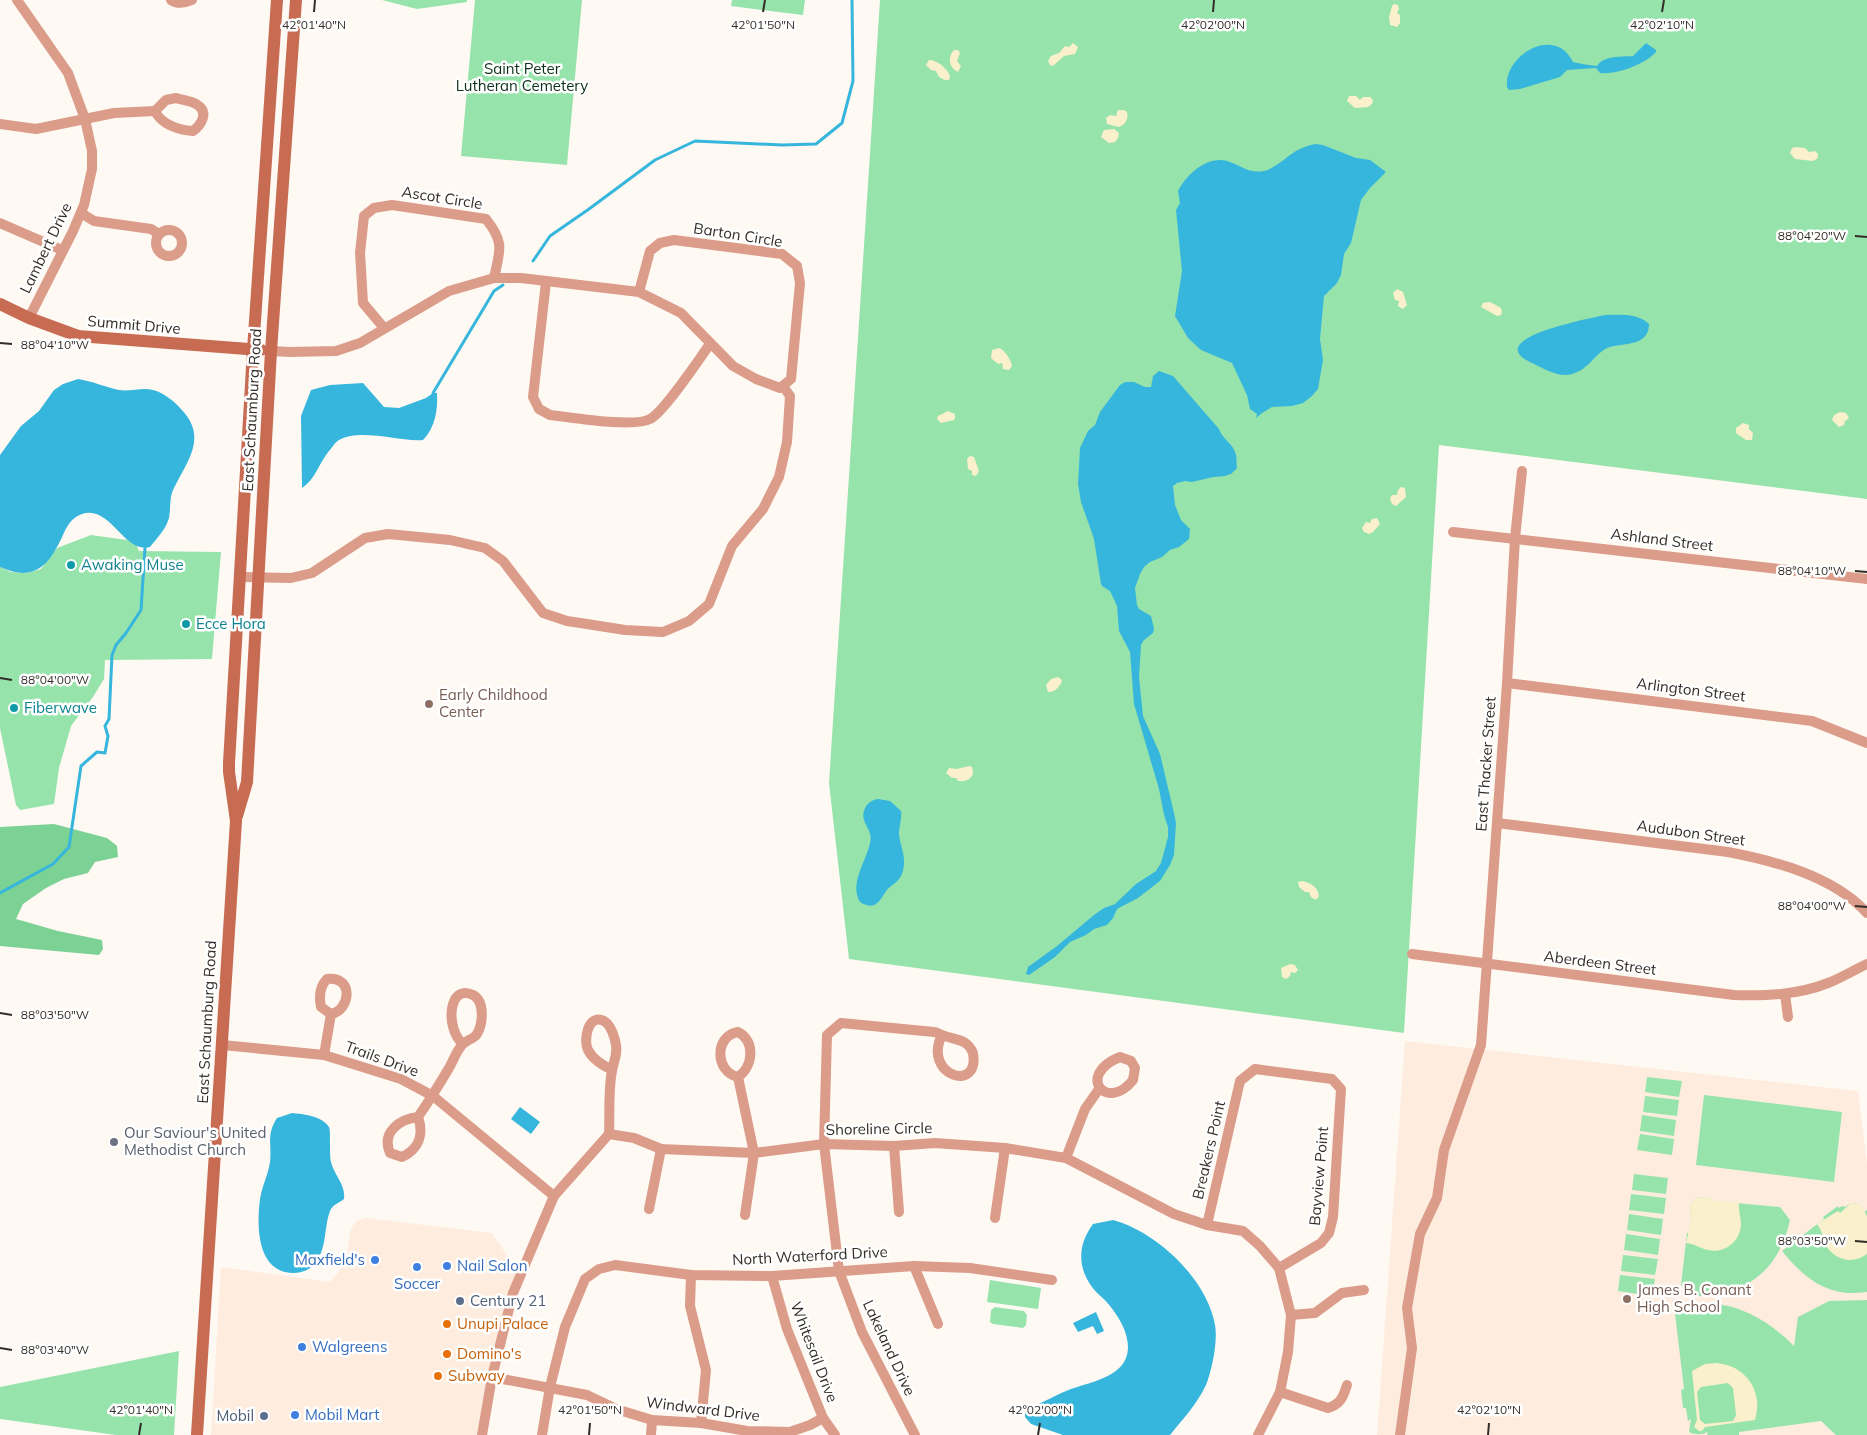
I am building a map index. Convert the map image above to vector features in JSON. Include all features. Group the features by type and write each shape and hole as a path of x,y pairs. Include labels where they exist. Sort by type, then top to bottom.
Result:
{"main road":[{"name":"East Schaumburg Road","path":"197,1435 236,821 229,772 253,350 277,0"},
{"name":"East Schaumburg Road","path":"236,821 248,782 271,351 296,0"},
{"name":"Summit Drive","path":"0,304 29,318 78,336 271,351"}],"street":[{"name":"Lambert Drive","path":"17,0 68,73 85,119 92,152 92,169 81,214 29,318"},
{"path":"172,0 173,2 185,3 192,0"},
{"path":"0,124 36,129 114,112 155,111 166,100 176,98 198,104 202,109 204,118 202,124 193,131 164,122 158,118 155,111"},
{"name":"Ascot Circle","path":"384,328 363,303 360,253 364,216 374,208 392,205 486,219 495,231 500,246 494,278"},
{"path":"81,214 94,221 151,229 159,234"},
{"path":"0,223 62,250"},
{"name":"Barton Circle","path":"639,292 650,251 660,242 674,240 782,254 797,266 800,283 791,379 782,387"},
{"path":"240,576 291,578 312,573 365,538 388,534 450,540 485,548 503,561 543,612 567,621 625,630 663,632 690,621 710,604 732,546 763,508 779,476 786,442 790,396 782,387 756,379 733,366 681,313 639,292 521,278 494,278 449,291 360,343 336,350 271,351"},
{"path":"546,282 533,397 539,409 550,415 633,423 650,420 662,408 710,344"},
{"name":"East Thacker Street","path":"1400,1435 1412,1348 1407,1308 1420,1234 1436,1198 1444,1150 1481,1045 1507,682 1514,538 1522,472"},
{"name":"Ashland Street","path":"1453,532 1867,578"},
{"name":"Arlington Street","path":"1507,682 1812,720 1867,743"},
{"name":"Audubon Street","path":"1497,823 1728,852 1765,859 1802,872 1834,887 1867,913"},
{"name":"Aberdeen Street","path":"1412,954 1734,995 1760,996 1785,994 1826,984 1867,964"},
{"path":"418,1117 433,1096 462,1044 477,1034 481,1022 480,1003 478,998 471,994 462,994 456,999 451,1011 451,1025 454,1035 462,1044"},
{"path":"1785,994 1788,1017"},
{"path":"324,1055 331,1014"},
{"path":"482,1435 492,1377 513,1293 554,1196 610,1134 612,1070 616,1059 615,1040 605,1021 598,1020 591,1023 586,1031 588,1050 601,1064 612,1070"},
{"name":"Lakeland Drive","path":"915,1435 862,1332 839,1271 824,1144 827,1035 841,1023 934,1032 942,1035"},
{"name":"Trails Drive","path":"222,1045 324,1055 401,1079 433,1096 554,1196"},
{"name":"Breakers Point","path":"1207,1225 1240,1081 1255,1069 1332,1079 1341,1089"},
{"path":"738,1077 754,1153 745,1215"},
{"path":"1066,1158 1085,1109 1100,1089"},
{"name":"Bayview Point","path":"1278,1268 1321,1243 1329,1234 1333,1217 1341,1089"},
{"name":"Shoreline Circle","path":"610,1134 634,1138 660,1149 754,1153 824,1144 894,1146 935,1144 1005,1148 1066,1158 1174,1214 1207,1225 1243,1231 1260,1246 1278,1268 1291,1315 1288,1352 1280,1392 1258,1435"},
{"path":"894,1146 899,1212"},
{"path":"995,1218 1005,1148"},
{"path":"649,1209 660,1149"},
{"name":"North Waterford Drive","path":"542,1435 550,1387 565,1327 585,1280 599,1269 615,1265 691,1275 772,1276 914,1266 970,1268 1052,1280"},
{"path":"914,1266 938,1324"},
{"path":"691,1275 690,1306 706,1370 701,1423"},
{"name":"Whitesail Drive","path":"772,1276 787,1329 823,1418 835,1435"},
{"path":"1291,1315 1315,1313 1342,1292 1364,1290"},
{"name":"Windward Drive","path":"492,1377 587,1395 616,1409 652,1420 701,1423 746,1433 790,1432 823,1418"},
{"path":"1280,1392 1328,1408 1336,1406 1342,1400 1347,1385"},
{"path":"651,1435 652,1420"}],"shaded area":[{"name":"James B. Conant High School","path":"1405,1041 1858,1091 1867,1163 1867,1435 1377,1435"},
{"path":"366,1218 492,1233 519,1273 481,1435 211,1435 221,1267 330,1282 339,1272 347,1257 352,1227 356,1221"}],"green space":[{"path":"382,0 467,0 467,2 417,9"},
{"name":"Saint Peter Lutheran Cemetery","path":"475,0 582,0 567,165 461,156"},
{"path":"732,0 805,0 803,15 731,6"},
{"path":"880,0 1867,0 1867,499 1439,445 1404,1033 849,959 829,783"},
{"path":"91,535 127,540 136,544 139,551 221,552 212,659 105,660 104,679 71,726 59,768 54,804 20,810 16,805 0,728 0,567 11,572 27,573 41,569 57,548"},
{"path":"54,824 107,838 117,846 118,857 95,862 88,873 64,879 46,888 23,904 16,919 58,931 102,940 103,949 99,955 0,946 0,827"},
{"path":"1647,1077 1682,1081 1679,1097 1645,1092"},
{"path":"1704,1095 1842,1112 1834,1182 1696,1165"},
{"path":"1645,1096 1679,1100 1677,1116 1643,1112"},
{"path":"1642,1115 1676,1120 1674,1136 1640,1131"},
{"path":"1640,1134 1674,1139 1672,1155 1637,1150"},
{"path":"1634,1174 1668,1178 1666,1194 1632,1190"},
{"path":"1631,1194 1666,1198 1664,1214 1629,1210"},
{"path":"1699,1197 1713,1199 1713,1201 1780,1207 1790,1220 1785,1238 1777,1254 1768,1267 1756,1278 1743,1286 1727,1292 1691,1296 1681,1285 1687,1233 1689,1233 1692,1217 1690,1216 1691,1203"},
{"path":"1851,1203 1860,1204 1864,1212 1867,1210 1867,1292 1840,1292 1829,1289 1809,1278 1782,1251 1838,1206 1839,1208 1845,1207"},
{"path":"1629,1214 1663,1219 1661,1235 1627,1230"},
{"path":"1626,1234 1660,1239 1658,1255 1624,1250"},
{"path":"1623,1255 1658,1259 1655,1275 1621,1271"},
{"path":"1620,1275 1655,1279 1652,1296 1618,1291"},
{"path":"990,1280 1041,1288 1038,1309 987,1302"},
{"path":"1867,1300 1867,1435 1836,1435 1821,1421 1739,1432 1739,1435 1707,1435 1708,1432 1694,1434 1689,1432 1691,1419 1688,1421 1686,1408 1683,1408 1681,1390 1684,1389 1674,1305 1709,1303 1739,1309 1767,1324 1794,1346 1798,1317 1829,1301"},
{"path":"995,1307 1024,1311 1027,1315 1026,1325 1023,1328 993,1324 990,1322 991,1310"},
{"path":"179,1351 174,1435 116,1435 0,1419 0,1387"}],"sand":[{"path":"1394,4 1398,5 1397,13 1400,15 1400,23 1397,27 1390,25 1389,17"},
{"path":"1073,43 1078,47 1075,54 1064,56 1053,66 1050,65 1048,61 1051,56"},
{"path":"954,50 958,50 960,53 957,61 961,66 958,72 950,62 950,56"},
{"path":"929,60 935,61 944,67 949,73 949,80 939,77 936,71 931,70 926,65"},
{"path":"1349,96 1356,96 1360,100 1363,97 1370,97 1373,100 1372,104 1368,107 1355,108 1347,101"},
{"path":"1118,110 1127,112 1125,123 1119,127 1107,124 1106,118 1110,115 1116,116"},
{"path":"1114,129 1119,133 1115,142 1109,143 1101,137 1104,130"},
{"path":"1792,148 1805,148 1809,152 1815,151 1818,154 1818,158 1813,161 1795,159 1790,153"},
{"path":"1397,289 1403,292 1407,305 1403,309 1398,306 1399,301 1395,300 1393,293"},
{"path":"1490,302 1501,308 1501,315 1497,316 1481,307 1483,303"},
{"path":"999,348 1010,361 1012,366 1009,370 1003,369 1002,363 998,364 991,358 992,350"},
{"path":"948,411 955,414 954,420 941,423 937,419 938,416"},
{"path":"1840,412 1846,413 1849,418 1845,421 1844,425 1839,427 1832,420 1834,415"},
{"path":"1743,423 1749,425 1749,429 1753,433 1752,440 1746,440 1736,433 1736,428"},
{"path":"970,456 974,457 979,471 976,476 972,475 972,471 968,469 967,459"},
{"path":"1401,487 1405,488 1406,497 1396,506 1392,504 1390,498 1392,495 1397,495"},
{"path":"1377,518 1380,524 1373,532 1369,534 1364,532 1362,528 1366,522 1370,523 1372,519"},
{"path":"1058,677 1062,680 1060,685 1057,689 1048,692 1046,685 1051,679"},
{"path":"972,767 973,774 970,779 965,781 958,781 946,773 949,768 957,769"},
{"path":"1302,881 1315,887 1319,896 1317,899 1299,887 1298,882"},
{"path":"1290,964 1295,965 1298,970 1295,973 1291,972 1290,976 1286,979 1282,977 1281,968"},
{"path":"1699,1197 1713,1199 1713,1201 1739,1202 1740,1231 1738,1237 1725,1248 1714,1251 1686,1243 1692,1217 1690,1216 1691,1203"},
{"path":"1851,1203 1860,1204 1867,1216 1867,1254 1857,1259 1846,1260 1831,1252 1817,1224 1838,1211 1840,1213"},
{"path":"1705,1364 1727,1365 1744,1375 1755,1390 1757,1410 1755,1420 1705,1427 1702,1431 1694,1427 1697,1420 1692,1371","holes":["1728,1383 1733,1388 1736,1415 1733,1421 1705,1424 1700,1420 1697,1392 1701,1387"]}],"water":[{"path":"1646,43 1656,52 1645,61 1622,70 1600,73 1596,68 1567,70 1560,77 1520,89 1509,90 1507,87 1508,75 1521,55 1543,45 1555,46 1565,51 1573,62 1597,66 1600,62 1609,58 1633,56"},
{"path":"1315,144 1323,145 1356,158 1370,160 1386,172 1361,200 1351,243 1344,254 1341,275 1337,283 1324,296 1320,339 1323,360 1318,389 1303,403 1292,406 1272,407 1256,418 1257,414 1250,409 1247,395 1232,363 1201,350 1188,338 1175,316 1182,271 1176,210 1180,203 1178,191 1192,173 1212,161 1227,161 1259,172 1275,166 1299,149"},
{"path":"1605,315 1628,315 1639,318 1649,324 1648,331 1641,340 1610,347 1600,353 1586,367 1566,375 1556,374 1547,370 1530,362 1519,353 1519,345 1529,337 1563,325"},
{"path":"1159,371 1173,376 1219,429 1235,451 1237,468 1231,474 1225,476 1192,482 1185,481 1173,486 1175,505 1181,520 1190,529 1189,539 1179,547 1170,550 1144,567 1135,588 1137,605 1139,609 1151,616 1154,629 1153,633 1141,645 1139,677 1143,716 1160,754 1176,823 1174,855 1160,881 1138,898 1117,909 1107,925 1094,929 1070,942 1055,957 1029,975 1026,974 1028,967 1094,915 1104,908 1115,904 1136,884 1156,871 1161,863 1168,837 1168,827 1159,789 1134,704 1130,652 1119,631 1117,606 1110,591 1101,584 1094,539 1081,502 1078,484 1080,448 1088,431 1095,425 1100,412 1120,385 1125,382 1134,382 1145,387 1151,387 1153,376"},
{"path":"78,379 119,390 145,389 157,391 175,403 189,419 193,429 193,448 172,491 168,522 150,547 141,547 124,537 101,516 92,513 82,514 72,520 52,556 40,568 26,573 10,571 0,567 0,455 21,426 39,411 54,390 63,384"},
{"path":"363,383 384,407 399,408 437,393 436,412 430,430 423,440 358,435 339,440 326,456 314,476 302,488 301,416 311,390 330,385"},
{"path":"878,799 890,801 901,811 899,834 904,865 900,878 887,890 879,902 871,906 860,902 856,887 859,872 871,838 864,819 864,811 869,803"},
{"path":"520,1107 540,1122 531,1134 511,1119"},
{"path":"292,1113 317,1118 329,1127 331,1162 342,1185 344,1194 344,1199 330,1211 320,1256 310,1268 295,1273 275,1268 268,1261 260,1242 259,1230 259,1208 270,1162 272,1130 277,1118"},
{"path":"1113,1220 1130,1226 1146,1235 1178,1260 1202,1291 1215,1325 1214,1355 1206,1385 1194,1405 1170,1435 1063,1435 1031,1424 1025,1417 1025,1411 1028,1408 1066,1391 1101,1379 1117,1370 1127,1355 1127,1338 1120,1321 1108,1303 1096,1292 1087,1279 1081,1256 1084,1239 1093,1224"},
{"path":"1096,1312 1104,1331 1097,1334 1093,1326 1078,1332 1073,1323"}],"waterway":[{"path":"533,261 550,236 655,160 695,141 782,145 816,144 842,123 853,81 852,0"},
{"path":"433,393 494,291 503,285"},
{"path":"0,893 53,864 69,847 81,766 97,752 105,753 108,736 105,726 109,719 112,655 116,645 141,610 145,548"}],"place":[{"name":"Awaking Muse","path":"71,565"},
{"name":"Ecce Hora","path":"186,624"},
{"name":"Early Childhood Center","path":"429,704"},
{"name":"Fiberwave","path":"14,708"},
{"name":"Our Saviour's United Methodist Church","path":"114,1142"},
{"name":"Maxfield's","path":"375,1260"},
{"name":"Nail Salon","path":"447,1266"},
{"name":"Soccer","path":"417,1267"},
{"name":"James B. Conant High School","path":"1627,1299"},
{"name":"Century 21","path":"460,1301"},
{"name":"Unupi Palace","path":"447,1324"},
{"name":"Walgreens","path":"302,1347"},
{"name":"Domino's","path":"447,1354"},
{"name":"Subway","path":"438,1376"},
{"name":"Mobil Mart","path":"295,1415"},
{"name":"Mobil","path":"264,1416"}]}
